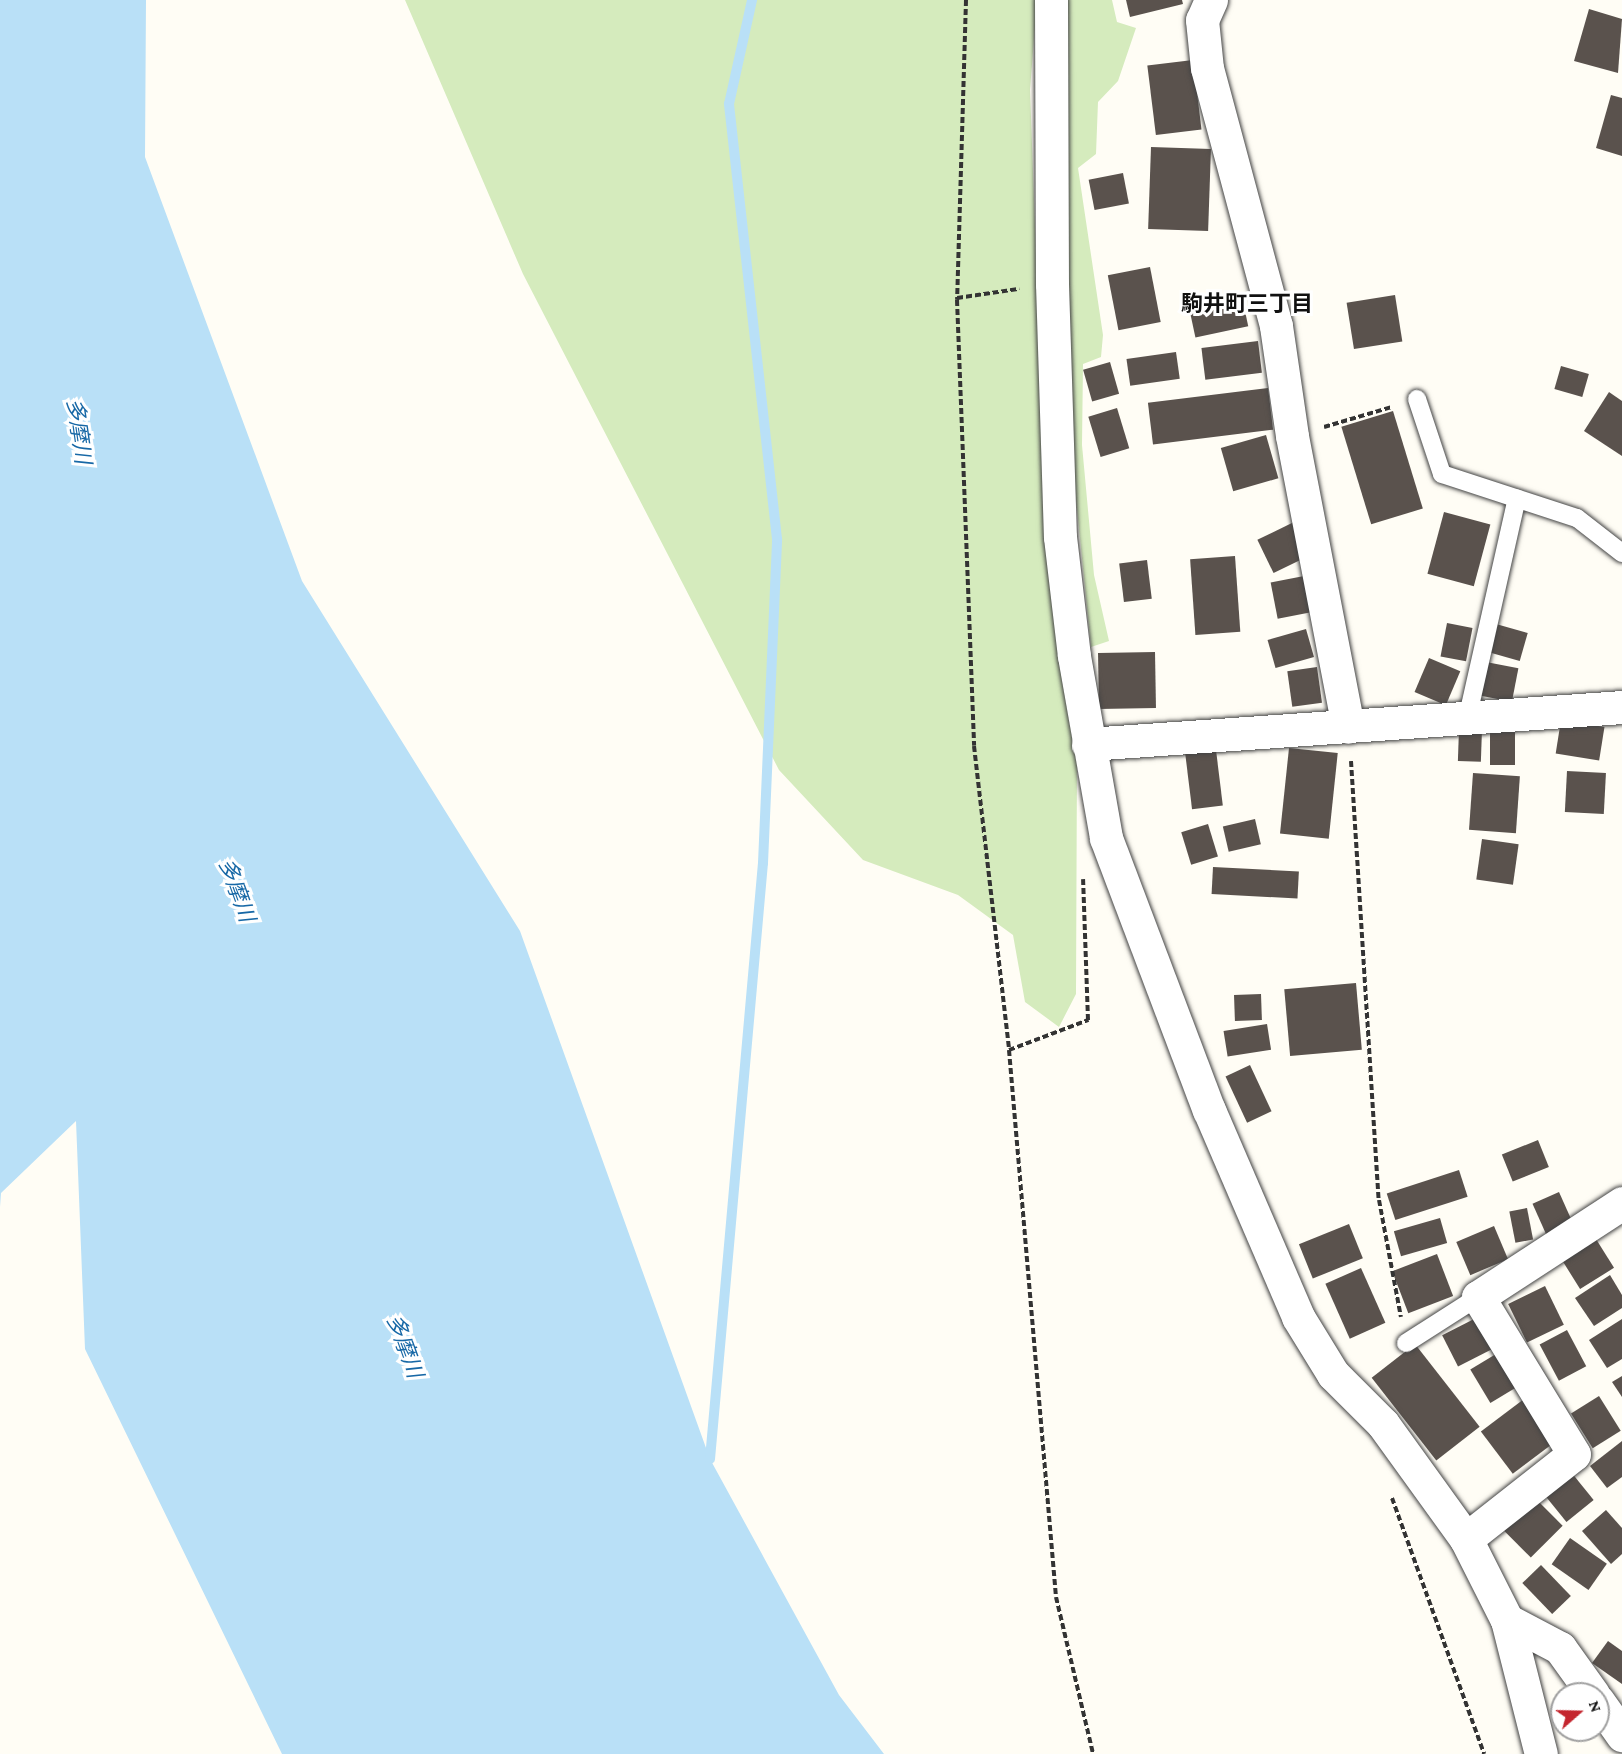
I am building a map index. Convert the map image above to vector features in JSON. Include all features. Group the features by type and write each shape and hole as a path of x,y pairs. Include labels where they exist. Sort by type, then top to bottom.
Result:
{"street":[{"path":"1051,0 1052,284 1060,537 1088,744 1106,838 1209,1110 1298,1317 1333,1374 1383,1424 1466,1539 1507,1620 1541,1754"},
{"path":"1211,0 1202,20 1208,68 1276,326 1292,436 1348,727"},
{"path":"1088,744 1348,727 1468,715 1622,706"},
{"path":"1466,1539 1574,1454 1478,1297 1622,1203"},
{"path":"1507,1620 1560,1648 1584,1682"},
{"path":"1610,1718 1622,1735"}],"lane":[{"path":"1417,399 1442,474 1577,518 1622,553"},
{"path":"1468,715 1517,498"},
{"path":"1406,1343 1478,1297"}],"path":[{"path":"966,0 957,300 974,746 1009,1050 1056,1597 1093,1754"},
{"path":"957,300 1052,284"},
{"path":"1292,436 1417,399"},
{"path":"1348,727 1379,1200 1406,1343"},
{"path":"1009,1050 1088,1020 1083,873"},
{"path":"1389,1490 1448,1646 1484,1754"}],"green space":[{"path":"405,0 1037,0 1030,90 1044,470 1077,759 1076,994 1059,1027 1025,1002 1013,935 958,895 863,860 779,770 523,274"},
{"path":"1066,0 1112,0 1117,22 1136,28 1118,81 1098,102 1096,154 1078,168 1103,335 1101,357 1083,364 1082,445 1094,575 1109,641 1091,647 1070,440"}],"water":[{"name":"多摩川","path":"0,0 146,0 145,157 302,581 520,931 710,1459 839,1695 884,1754 282,1754 85,1349 76,1121 1,1193 0,1207"}],"building":[{"path":"1126,0 1182,0 1183,4 1130,17"},
{"path":"1589,9 1622,19 1618,73 1574,61"},
{"path":"1193,60 1202,129 1156,135 1147,66"},
{"path":"1611,95 1622,98 1622,156 1596,148"},
{"path":"1151,147 1211,149 1208,231 1148,229"},
{"path":"1123,173 1129,203 1095,210 1089,180"},
{"path":"1150,267 1161,322 1118,330 1108,275"},
{"path":"1395,295 1402,341 1354,349 1347,303"},
{"path":"1242,297 1248,326 1195,338 1189,308"},
{"path":"1258,341 1262,373 1205,380 1201,348"},
{"path":"1176,352 1180,379 1130,386 1126,359"},
{"path":"1110,362 1119,394 1092,401 1083,370"},
{"path":"1561,366 1589,374 1582,397 1554,389"},
{"path":"1268,388 1273,430 1153,444 1148,403"},
{"path":"1609,392 1622,401 1622,456 1584,431"},
{"path":"1117,408 1129,448 1101,457 1088,417"},
{"path":"1393,411 1423,509 1371,524 1341,427"},
{"path":"1266,435 1278,478 1233,491 1221,448"},
{"path":"1444,512 1490,524 1474,586 1427,574"},
{"path":"1296,521 1312,554 1274,573 1257,540"},
{"path":"1235,556 1240,632 1195,635 1190,559"},
{"path":"1147,560 1152,599 1124,602 1119,563"},
{"path":"1304,576 1311,612 1278,619 1271,582"},
{"path":"1447,623 1473,628 1466,661 1441,656"},
{"path":"1496,624 1528,633 1520,661 1488,652"},
{"path":"1306,629 1314,657 1276,668 1268,640"},
{"path":"1155,652 1156,708 1099,709 1098,653"},
{"path":"1429,658 1460,671 1446,705 1415,692"},
{"path":"1486,662 1518,668 1512,702 1480,695"},
{"path":"1317,667 1322,703 1292,707 1287,671"},
{"path":"1561,720 1604,727 1599,760 1556,754"},
{"path":"1459,729 1482,730 1481,762 1458,761"},
{"path":"1490,730 1515,730 1515,765 1490,765"},
{"path":"1289,748 1338,753 1329,839 1280,834"},
{"path":"1216,750 1223,806 1192,809 1185,754"},
{"path":"1567,771 1606,773 1604,814 1565,812"},
{"path":"1473,773 1520,776 1516,833 1469,830"},
{"path":"1255,819 1261,844 1229,852 1223,826"},
{"path":"1208,824 1218,857 1191,865 1181,832"},
{"path":"1482,839 1519,844 1513,885 1476,880"},
{"path":"1213,867 1299,872 1297,898 1212,894"},
{"path":"1356,983 1362,1050 1290,1056 1284,989"},
{"path":"1261,994 1262,1020 1235,1021 1234,995"},
{"path":"1267,1024 1271,1050 1228,1057 1224,1031"},
{"path":"1250,1065 1272,1111 1247,1123 1226,1076"},
{"path":"1538,1140 1549,1167 1513,1181 1502,1155"},
{"path":"1459,1170 1468,1197 1395,1220 1387,1193"},
{"path":"1559,1192 1573,1223 1546,1235 1533,1204"},
{"path":"1527,1208 1533,1239 1515,1243 1509,1211"},
{"path":"1440,1218 1447,1243 1401,1256 1394,1231"},
{"path":"1349,1224 1363,1258 1313,1279 1299,1244"},
{"path":"1494,1226 1508,1259 1470,1275 1456,1242"},
{"path":"1596,1239 1614,1268 1580,1289 1562,1260"},
{"path":"1437,1254 1453,1296 1408,1313 1392,1271"},
{"path":"1361,1268 1385,1323 1350,1339 1325,1284"},
{"path":"1610,1275 1622,1295 1622,1308 1594,1326 1575,1298"},
{"path":"1545,1286 1564,1325 1527,1343 1508,1304"},
{"path":"1476,1318 1492,1349 1458,1366 1442,1335"},
{"path":"1622,1319 1622,1359 1607,1368 1589,1340"},
{"path":"1567,1330 1586,1366 1559,1381 1540,1345"},
{"path":"1415,1344 1480,1427 1436,1461 1372,1378"},
{"path":"1496,1354 1516,1387 1490,1403 1470,1369"},
{"path":"1622,1376 1622,1397 1612,1382"},
{"path":"1599,1396 1621,1431 1593,1448 1571,1413"},
{"path":"1524,1399 1556,1441 1513,1474 1481,1431"},
{"path":"1622,1441 1622,1477 1607,1488 1590,1466"},
{"path":"1571,1472 1594,1500 1566,1522 1544,1494"},
{"path":"1528,1491 1563,1526 1531,1557 1496,1523"},
{"path":"1606,1510 1622,1528 1622,1554 1611,1564 1582,1531"},
{"path":"1570,1538 1607,1564 1589,1590 1552,1564"},
{"path":"1541,1565 1571,1596 1552,1614 1522,1583"},
{"path":"1608,1641 1622,1651 1622,1684 1592,1663"}],"waterway":[{"path":"710,1459 763,863 777,539 729,104 752,0"}],"district":[{"name":"駒井町三丁目","path":"1247,304"}]}
